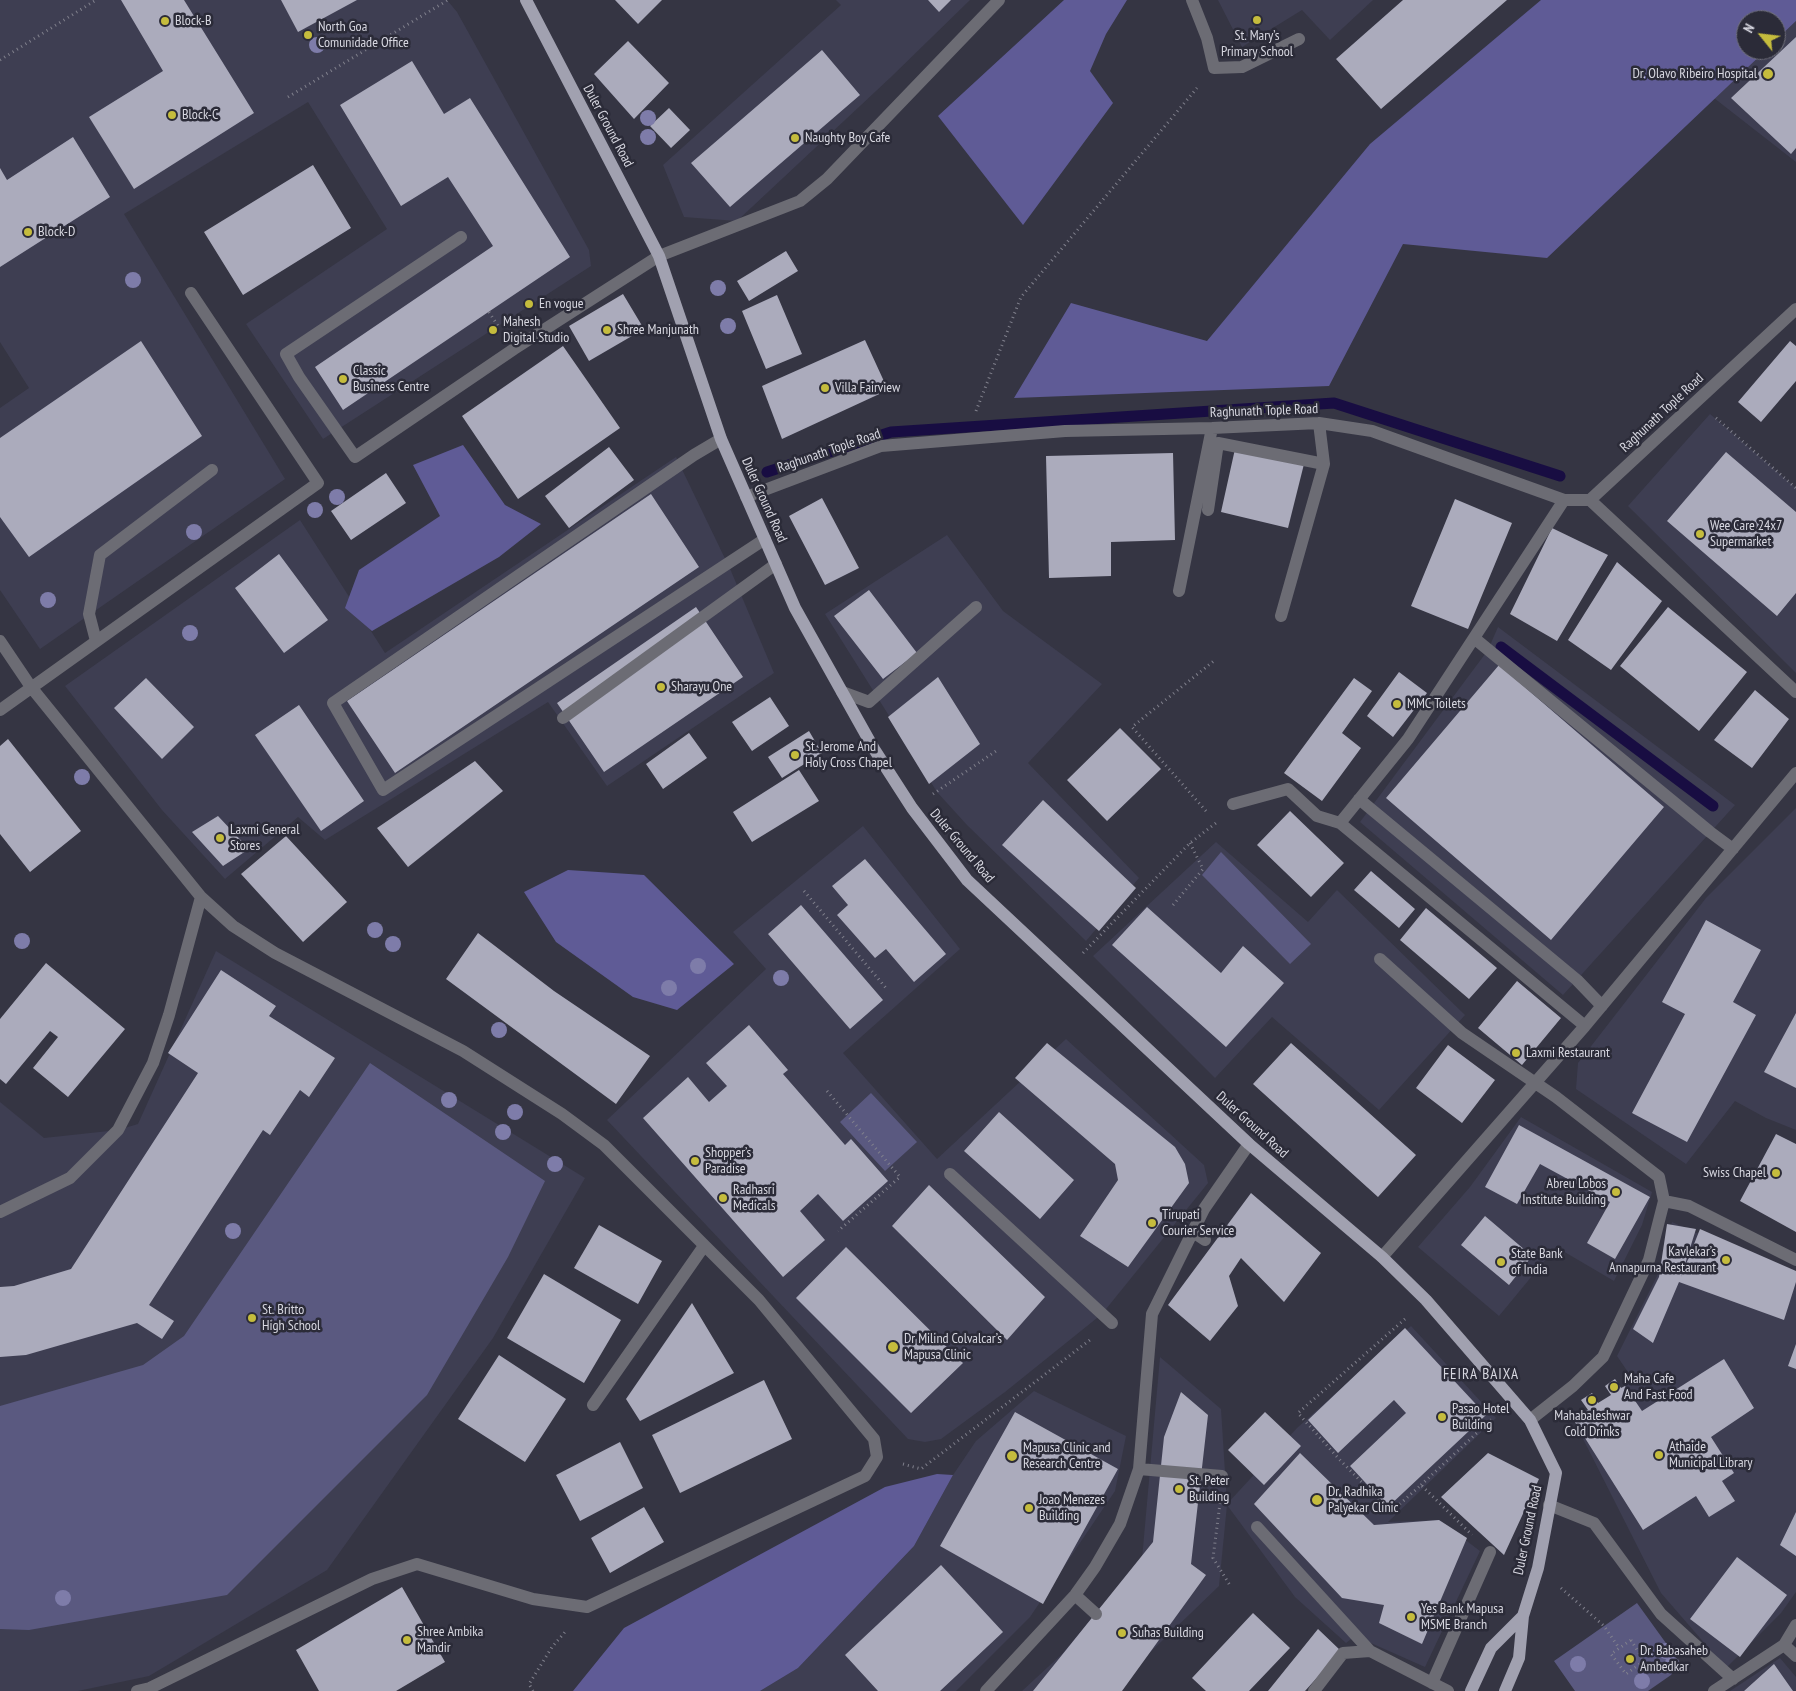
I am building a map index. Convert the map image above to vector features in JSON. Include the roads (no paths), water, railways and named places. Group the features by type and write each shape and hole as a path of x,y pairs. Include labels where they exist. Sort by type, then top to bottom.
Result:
{"main road":[{"name":"Duler Ground Road","path":"525,1 658,256 721,439 795,608 874,749 912,808 967,880 1249,1144 1382,1257 1426,1300 1530,1420 1556,1473 1538,1568 1523,1616 1519,1658 1505,1691"},
{"name":"Duler Ground Road","path":"1470,1691 1492,1648 1523,1616"}],"street":[{"path":"461,237 286,354 354,457 514,349 658,256 800,201 827,179 999,0"},
{"path":"1192,0 1207,38 1214,68 1242,67 1299,39"},
{"path":"0,710 318,483 191,293"},
{"name":"Raghunath Tople Road","path":"746,497 881,446 1065,431 1212,428 1319,423 1372,432 1564,500 1590,500 1796,309"},
{"path":"1280,616 1324,464 1319,423"},
{"path":"1179,591 1212,428"},
{"path":"721,439 694,455 333,703 383,790 765,539"},
{"path":"1208,510 1218,443 1324,464"},
{"path":"96,641 89,614 100,555 212,470"},
{"path":"1340,823 1408,739 1564,500"},
{"path":"1590,500 1796,692"},
{"path":"563,718 776,564"},
{"path":"842,692 869,702 976,607"},
{"path":"1474,638 1733,849"},
{"path":"0,641 31,687 201,898 233,926 275,953 463,1050 562,1114 604,1145 760,1300 874,1439 877,1457 865,1476 587,1607 532,1600 417,1564 372,1579 150,1688 138,1691"},
{"path":"1382,1257 1602,1006 1796,773"},
{"path":"1234,804 1288,789 1317,816 1340,823 1584,1026"},
{"path":"1358,799 1577,980 1602,1006"},
{"path":"0,1212 70,1178 118,1130 154,1064 201,898"},
{"path":"1380,959 1462,1033 1536,1083 1659,1178 1664,1201 1649,1260 1603,1357 1573,1386 1530,1420"},
{"path":"986,1691 1075,1595 1095,1567 1120,1524 1138,1469 1152,1314 1204,1210 1249,1144"},
{"path":"950,1174 1112,1323"},
{"path":"1664,1201 1689,1206 1796,1260"},
{"path":"1194,1232 1205,1240"},
{"path":"594,1405 704,1246"},
{"path":"1138,1469 1222,1476"},
{"path":"1549,1505 1594,1523 1661,1614 1733,1679"},
{"path":"1256,1527 1370,1651 1448,1691"},
{"path":"1432,1683 1490,1552"},
{"path":"1075,1595 1096,1614"},
{"path":"1714,1691 1784,1645 1796,1625"},
{"path":"1784,1645 1796,1656"},
{"path":"1314,1691 1343,1652 1370,1651"}],"waterway":[{"path":"767,472 891,432 1334,403 1560,476"},
{"path":"1501,647 1713,806"}],"place":[{"name":"St. Mary’s Primary School","path":"1257,20"},
{"name":"Block-B","path":"165,21"},
{"name":"North Goa Comunidade Office","path":"308,35"},
{"name":"Dr. Olavo Ribeiro Hospital","path":"1768,74"},
{"name":"Block-C","path":"172,115"},
{"name":"Naughty Boy Cafe","path":"795,138"},
{"name":"Block-D","path":"28,232"},
{"name":"En vogue","path":"529,304"},
{"name":"Mahesh Digital Studio","path":"493,330"},
{"name":"Shree Manjunath","path":"607,330"},
{"name":"Classic Business Centre","path":"343,379"},
{"name":"Villa Fairview","path":"825,388"},
{"name":"Wee Care 24x7 Supermarket","path":"1700,534"},
{"name":"Sharayu One","path":"661,687"},
{"name":"MMC Toilets","path":"1397,704"},
{"name":"St. Jerome And Holy Cross Chapel","path":"795,755"},
{"name":"Laxmi General Stores","path":"220,838"},
{"name":"Laxmi Restaurant","path":"1516,1053"},
{"name":"Shopper’s Paradise","path":"695,1161"},
{"name":"Swiss Chapel","path":"1776,1173"},
{"name":"Abreu Lobos Institute Building","path":"1616,1192"},
{"name":"Radhasri Medicals","path":"723,1198"},
{"name":"Tirupati Courier Service","path":"1152,1223"},
{"name":"Kavlekar’s Annapurna Restaurant","path":"1726,1260"},
{"name":"State Bank of India","path":"1501,1262"},
{"name":"St. Britto High School","path":"252,1318"},
{"name":"Dr Milind Colvalcar’s Mapusa Clinic","path":"893,1347"},
{"name":"Maha Cafe And Fast Food","path":"1614,1387"},
{"name":"Mahabaleshwar Cold Drinks","path":"1592,1400"},
{"name":"Pasao Hotel Building","path":"1442,1417"},
{"name":"Athaide Municipal Library","path":"1659,1455"},
{"name":"Mapusa Clinic and Research Centre","path":"1012,1456"},
{"name":"St. Peter Building","path":"1179,1489"},
{"name":"Dr. Radhika Palyekar Clinic","path":"1317,1500"},
{"name":"Joao Menezes Building","path":"1029,1508"},
{"name":"Yes Bank Mapusa MSME Branch","path":"1411,1617"},
{"name":"Suhas Building","path":"1122,1633"},
{"name":"Shree Ambika Mandir","path":"407,1640"},
{"name":"Dr. Babasaheb Ambedkar","path":"1630,1659"}],"district":[{"name":"FEIRA BAIXA","path":"1481,1375"}]}
